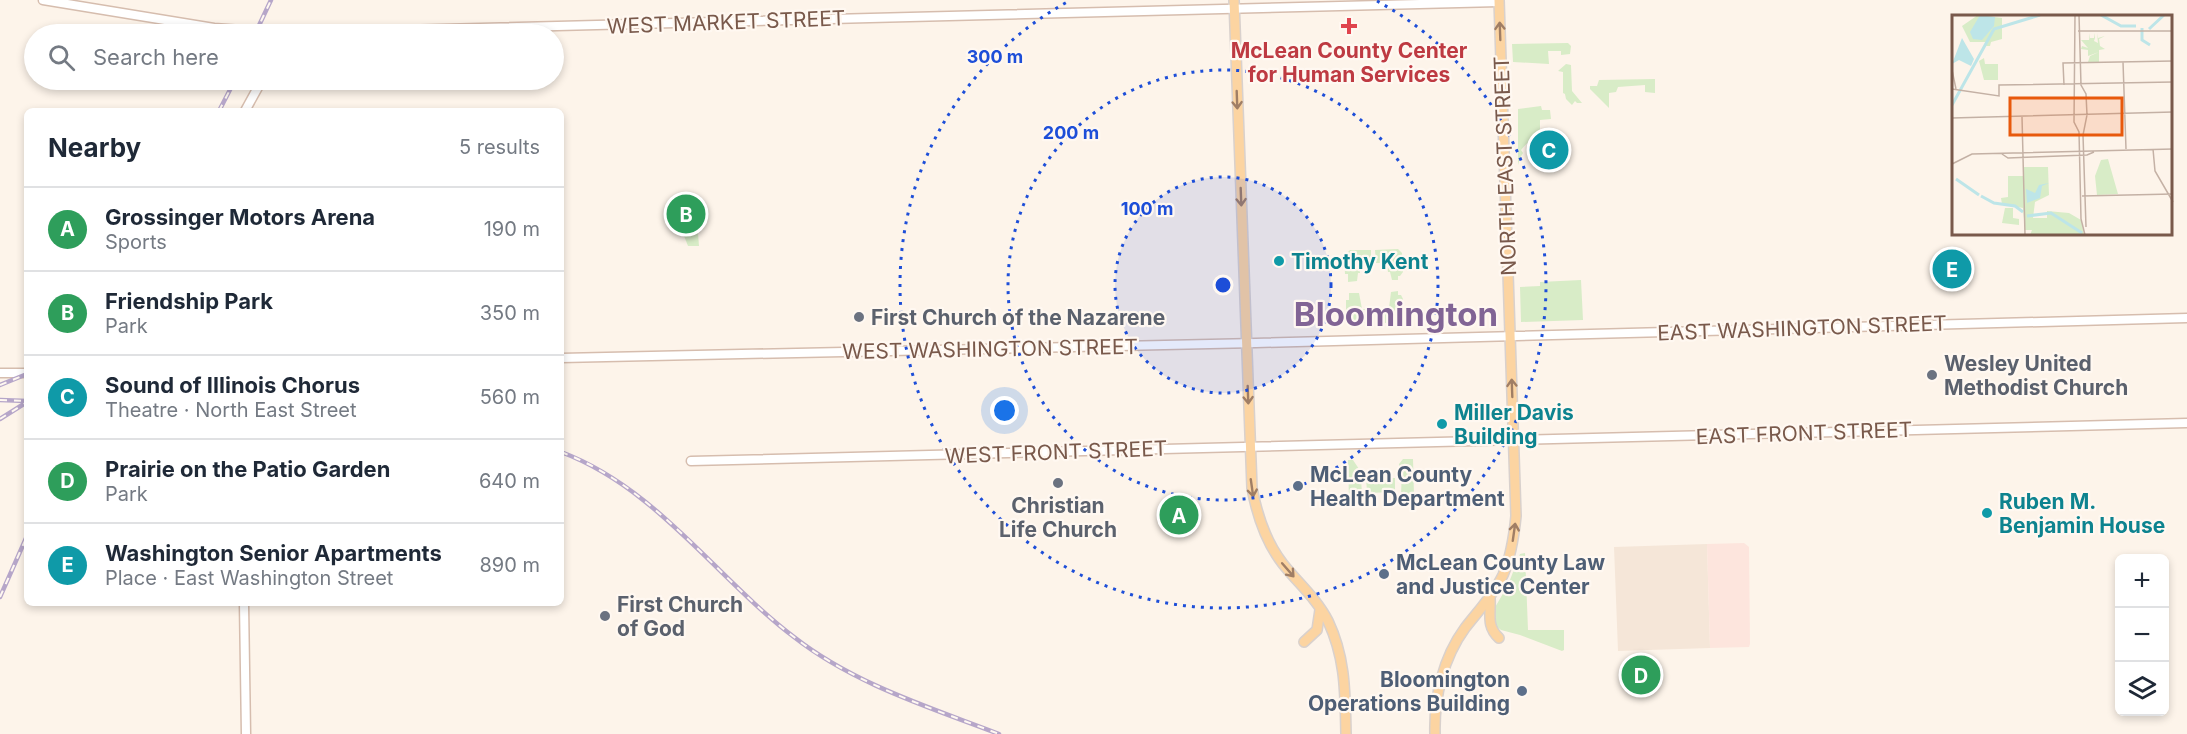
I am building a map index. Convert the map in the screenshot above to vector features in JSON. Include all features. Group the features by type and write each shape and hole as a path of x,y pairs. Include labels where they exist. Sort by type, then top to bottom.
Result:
{"main road":[{"name":"NORTH EAST STREET","path":"1435,734 1436,710 1442,676 1459,638 1490,598 1504,573 1514,536 1516,516 1499,1"},
{"path":"1234,4 1252,488 1262,528 1281,561 1320,608 1341,655 1346,734"},
{"path":"1490,598 1488,620 1499,638"},
{"path":"1304,642 1317,630 1320,608"}],"street":[{"name":"WEST MARKET STREET","path":"43,0 190,24"},
{"name":"WEST MARKET STREET","path":"564,25 1234,4 1412,4 1499,1"},
{"path":"247,108 257,90"},
{"name":"EAST WASHINGTON STREET","path":"1418,337 2187,318"},
{"name":"WEST WASHINGTON STREET","path":"564,358 1418,337"},
{"path":"0,373 24,373"},
{"name":"EAST FRONT STREET","path":"1422,442 2187,423"},
{"name":"WEST FRONT STREET","path":"691,461 1422,442"},
{"path":"244,606 246,734"}],"shaded area":[{"path":"1744,543 1749,547 1750,644 1749,647 1710,648 1707,544"},
{"path":"1707,544 1710,648 1618,651 1614,547"}],"green space":[{"path":"1568,43 1571,46 1570,54 1561,55 1561,51 1548,51 1549,64 1513,62 1512,44"},
{"path":"1566,64 1571,65 1572,91 1582,103 1575,101 1572,105 1563,93 1563,72 1558,71"},
{"path":"1655,79 1655,93 1645,92 1645,85 1618,87 1616,92 1609,93 1609,108 1590,89 1590,86 1597,86 1599,80"},
{"path":"1541,106 1542,110 1550,110 1551,119 1540,120 1540,130 1551,131 1544,138 1534,139 1521,150 1523,153 1518,165 1518,109"},
{"path":"695,195 699,246 688,246 672,196"},
{"path":"1398,249 1402,253 1403,272 1398,276 1398,280 1392,280 1387,263 1376,263 1375,250"},
{"path":"1350,250 1371,250 1371,263 1360,264 1357,281 1348,282 1344,256"},
{"path":"1581,280 1583,320 1521,322 1520,287 1540,286 1540,282"},
{"path":"1398,291 1398,295 1401,295 1403,299 1404,318 1401,322 1385,323 1385,312 1389,308 1391,292"},
{"path":"1349,293 1359,293 1362,309 1367,309 1362,311 1365,323 1351,323 1346,317 1346,300 1349,300"},
{"path":"1403,459 1413,459 1414,496 1411,498 1403,498 1401,495 1402,468 1399,468 1399,464"},
{"path":"1348,460 1353,460 1361,472 1359,471 1359,479 1361,479 1362,494 1359,500 1349,500"},
{"path":"1384,471 1385,478 1395,478 1395,492 1367,493 1366,476 1368,472"},
{"path":"1525,553 1528,630 1564,630 1564,650 1562,651 1501,630 1492,619 1494,609 1508,585 1520,554"},
{"path":"1656,667 1658,679 1624,680 1624,670"}],"railway":[{"path":"260,24 271,0"},
{"path":"221,108 230,90"},
{"path":"0,385 24,375"},
{"path":"0,400 24,401"},
{"path":"0,419 24,404"},
{"path":"564,453 595,468 627,488 684,535 765,613 817,654 893,693 999,734"},
{"path":"0,597 24,543"}],"place":[{"name":"McLean County Center for Human Services","path":"1349,26"},
{"name":"Sound of Illinois Chorus","path":"1549,150"},
{"name":"Friendship Park","path":"686,214"},
{"name":"Timothy Kent","path":"1279,261"},
{"name":"Washington Senior Apartments","path":"1952,269"},
{"name":"First Church of the Nazarene","path":"859,317"},
{"name":"Wesley United Methodist Church","path":"1932,375"},
{"name":"Miller Davis Building","path":"1442,424"},
{"name":"Christian Life Church","path":"1058,483"},
{"name":"McLean County Health Department","path":"1298,486"},
{"name":"Ruben M. Benjamin House","path":"1987,513"},
{"name":"Grossinger Motors Arena","path":"1179,515"},
{"name":"McLean County Law and Justice Center","path":"1384,574"},
{"name":"First Church of God","path":"605,616"},
{"name":"Prairie on the Patio Garden","path":"1641,675"},
{"name":"Bloomington Operations Building","path":"1522,691"}],"district":[{"name":"Bloomington","path":"1396,314"}]}
